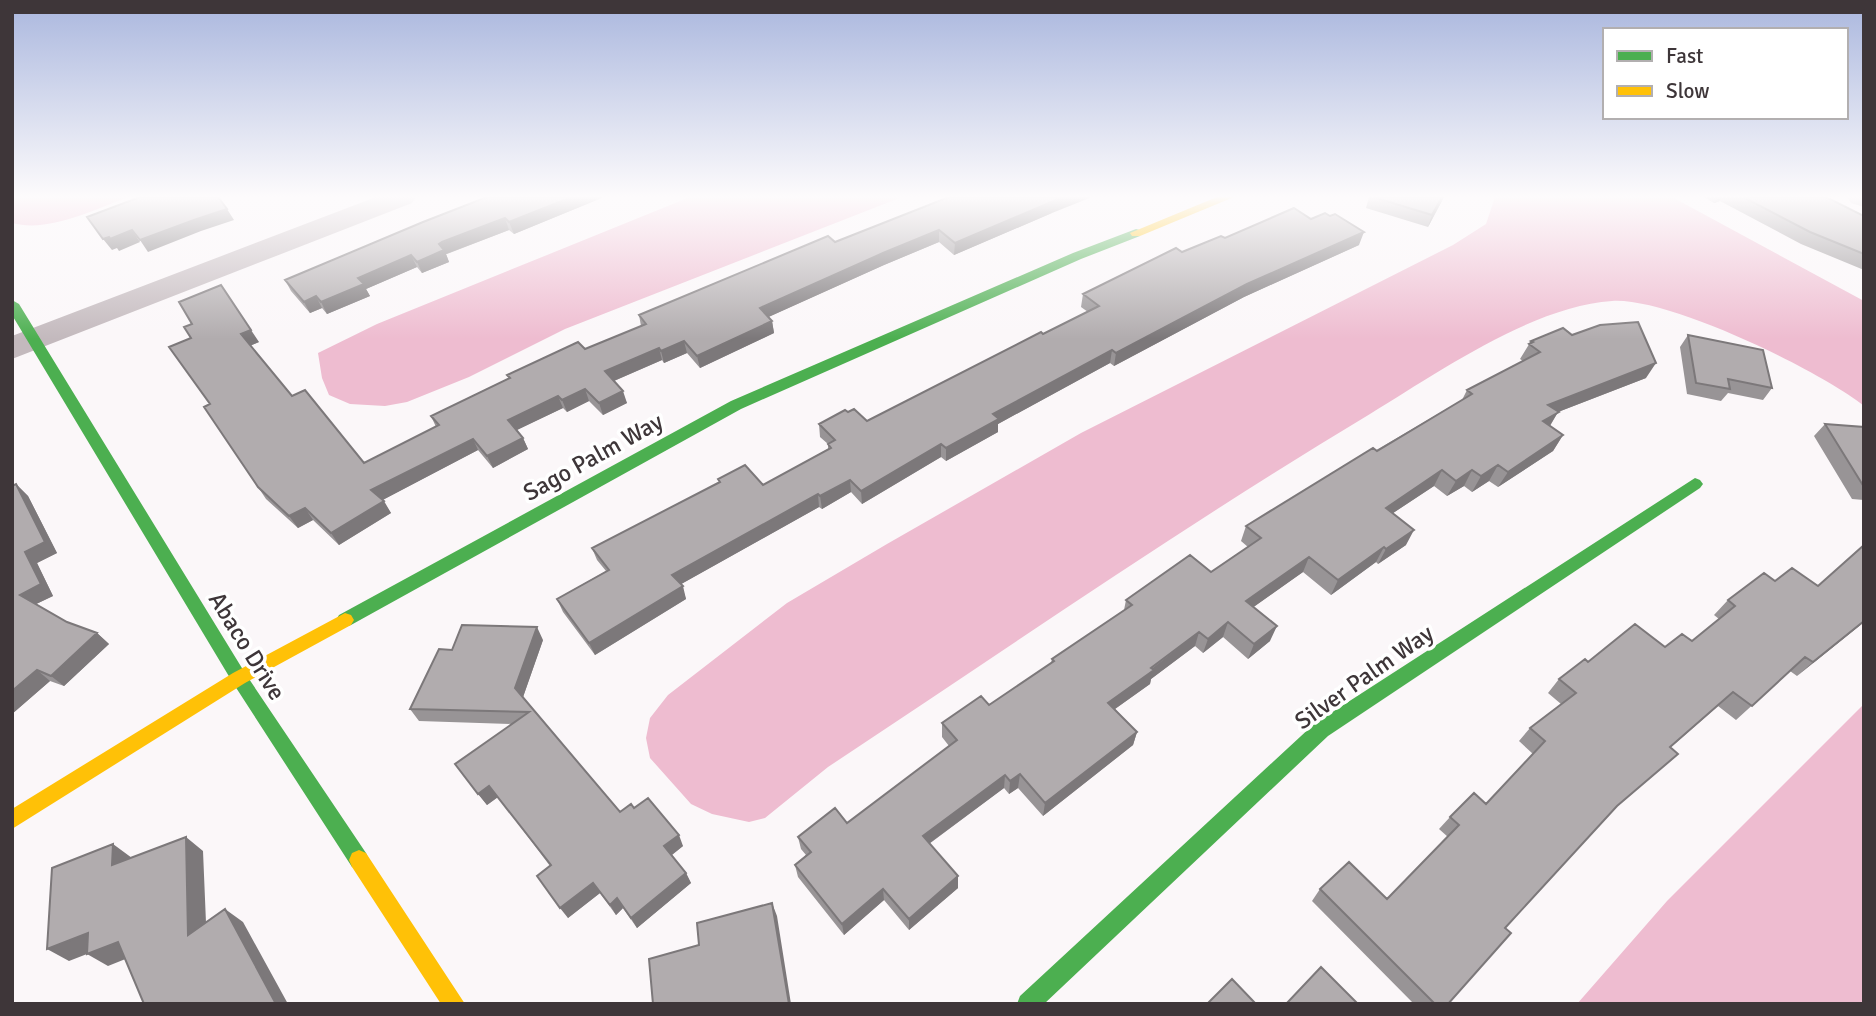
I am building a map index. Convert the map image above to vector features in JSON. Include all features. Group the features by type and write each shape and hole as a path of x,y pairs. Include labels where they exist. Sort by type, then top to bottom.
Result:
{"street":[{"path":"22,344 279,244"},
{"name":"Sago Palm Way","path":"12,820 239,678 736,405 1107,244"},
{"name":"Abaco Drive","path":"12,304 22,344 454,1004"},
{"name":"Silver Palm Way","path":"1028,1004 1321,730 1695,484"}],"shaded area":[{"path":"573,244 781,244 565,329 469,377 407,402 385,406 350,404 329,395 322,378 318,353 377,324"},
{"path":"1760,244 1864,301 1864,406 1843,391 1779,356 1742,338 1669,311 1637,303 1612,301 1550,315 1518,328 1455,362 1165,543 828,767 765,818 749,822 712,814 691,804 650,758 646,738 650,718 668,695 787,603 1081,433 1453,245"},
{"path":"1864,704 1864,1004 1577,1004 1667,901"}],"building":[{"path":"370,244 439,244 444,250 417,262 411,255 358,278 364,284 321,302 316,296 304,302 285,280"},
{"path":"808,244 904,244 760,308 772,321 697,356 684,341 661,351 659,348 605,371 623,391 599,403 585,389 562,400 558,396 508,420 523,438 487,456 473,439 371,490 384,501 331,533 305,508 289,516 258,487 204,407 210,404 169,347 191,338 184,327 192,324 179,302 221,285 251,330 241,334 292,396 305,390 364,463 439,425 431,416 510,378 507,375 578,342 585,349 646,324 639,315"},
{"path":"1200,244 1336,244 1247,284 1116,353 1112,350 993,414 999,419 946,448 941,444 861,491 850,480 820,496 818,494 672,575 683,586 589,643 557,599 609,570 592,548 720,482 718,479 745,465 763,485 831,448 828,444 835,440 819,424 845,410 848,412 854,409 867,421 1041,332 1043,334 1099,306 1083,294 1176,248 1182,252"},
{"path":"1840,244 1864,244 1864,254"},
{"path":"1638,322 1656,363 1548,405 1559,412 1543,421 1563,435 1508,472 1498,465 1481,476 1472,470 1456,481 1442,470 1386,508 1414,530 1386,549 1384,547 1338,580 1309,557 1246,601 1277,626 1254,644 1228,622 1208,639 1199,632 1151,668 1154,670 1108,703 1137,732 1045,803 1020,774 1010,781 1005,775 923,836 958,876 909,919 883,889 842,924 795,865 811,852 798,837 835,808 847,823 957,740 942,723 981,696 989,705 1054,661 1052,659 1132,605 1126,600 1190,555 1211,572 1261,538 1246,526 1373,448 1377,451 1472,394 1467,390 1540,352 1529,344 1533,342 1531,341 1563,328 1572,335 1600,325"},
{"path":"1688,335 1763,350 1772,388 1728,379 1730,389 1696,383"},
{"path":"1825,424 1864,427 1864,487"},
{"path":"16,484 45,542 25,552 41,584 20,595 67,622 97,633 51,676 37,670 12,691 12,486"},
{"path":"1864,545 1864,621 1813,662 1805,657 1752,706 1733,692 1670,747 1678,754 1617,806 1505,928 1511,933 1448,1004 1435,1004 1320,889 1349,862 1387,899 1459,825 1450,817 1474,793 1486,804 1545,741 1530,728 1576,693 1559,679 1585,659 1588,662 1635,624 1665,647 1682,634 1692,641 1735,606 1728,600 1764,573 1775,581 1792,568 1818,586"},
{"path":"462,625 537,627 515,688 620,812 631,804 634,808 648,798 679,835 664,846 686,873 631,918 617,898 610,905 593,883 560,908 537,876 551,865 489,786 478,794 455,764 529,712 410,709 439,649 452,650"},
{"path":"186,837 188,935 225,909 276,1004 144,1004 118,942 87,954 88,933 47,949 52,868 113,844 112,865"},
{"path":"772,903 789,1004 653,1004 649,959 699,945 697,923"},
{"path":"1321,967 1358,1004 1286,1004"},
{"path":"1232,979 1256,1004 1207,1004"}],"traffic: fast":[{"path":"345,620 736,405 1107,244"},
{"path":"12,304 239,678 359,860"},
{"path":"1028,1004 1321,730 1695,484"}],"traffic: slow":[{"path":"12,820 239,678 345,620"},
{"path":"359,860 454,1004"}]}
